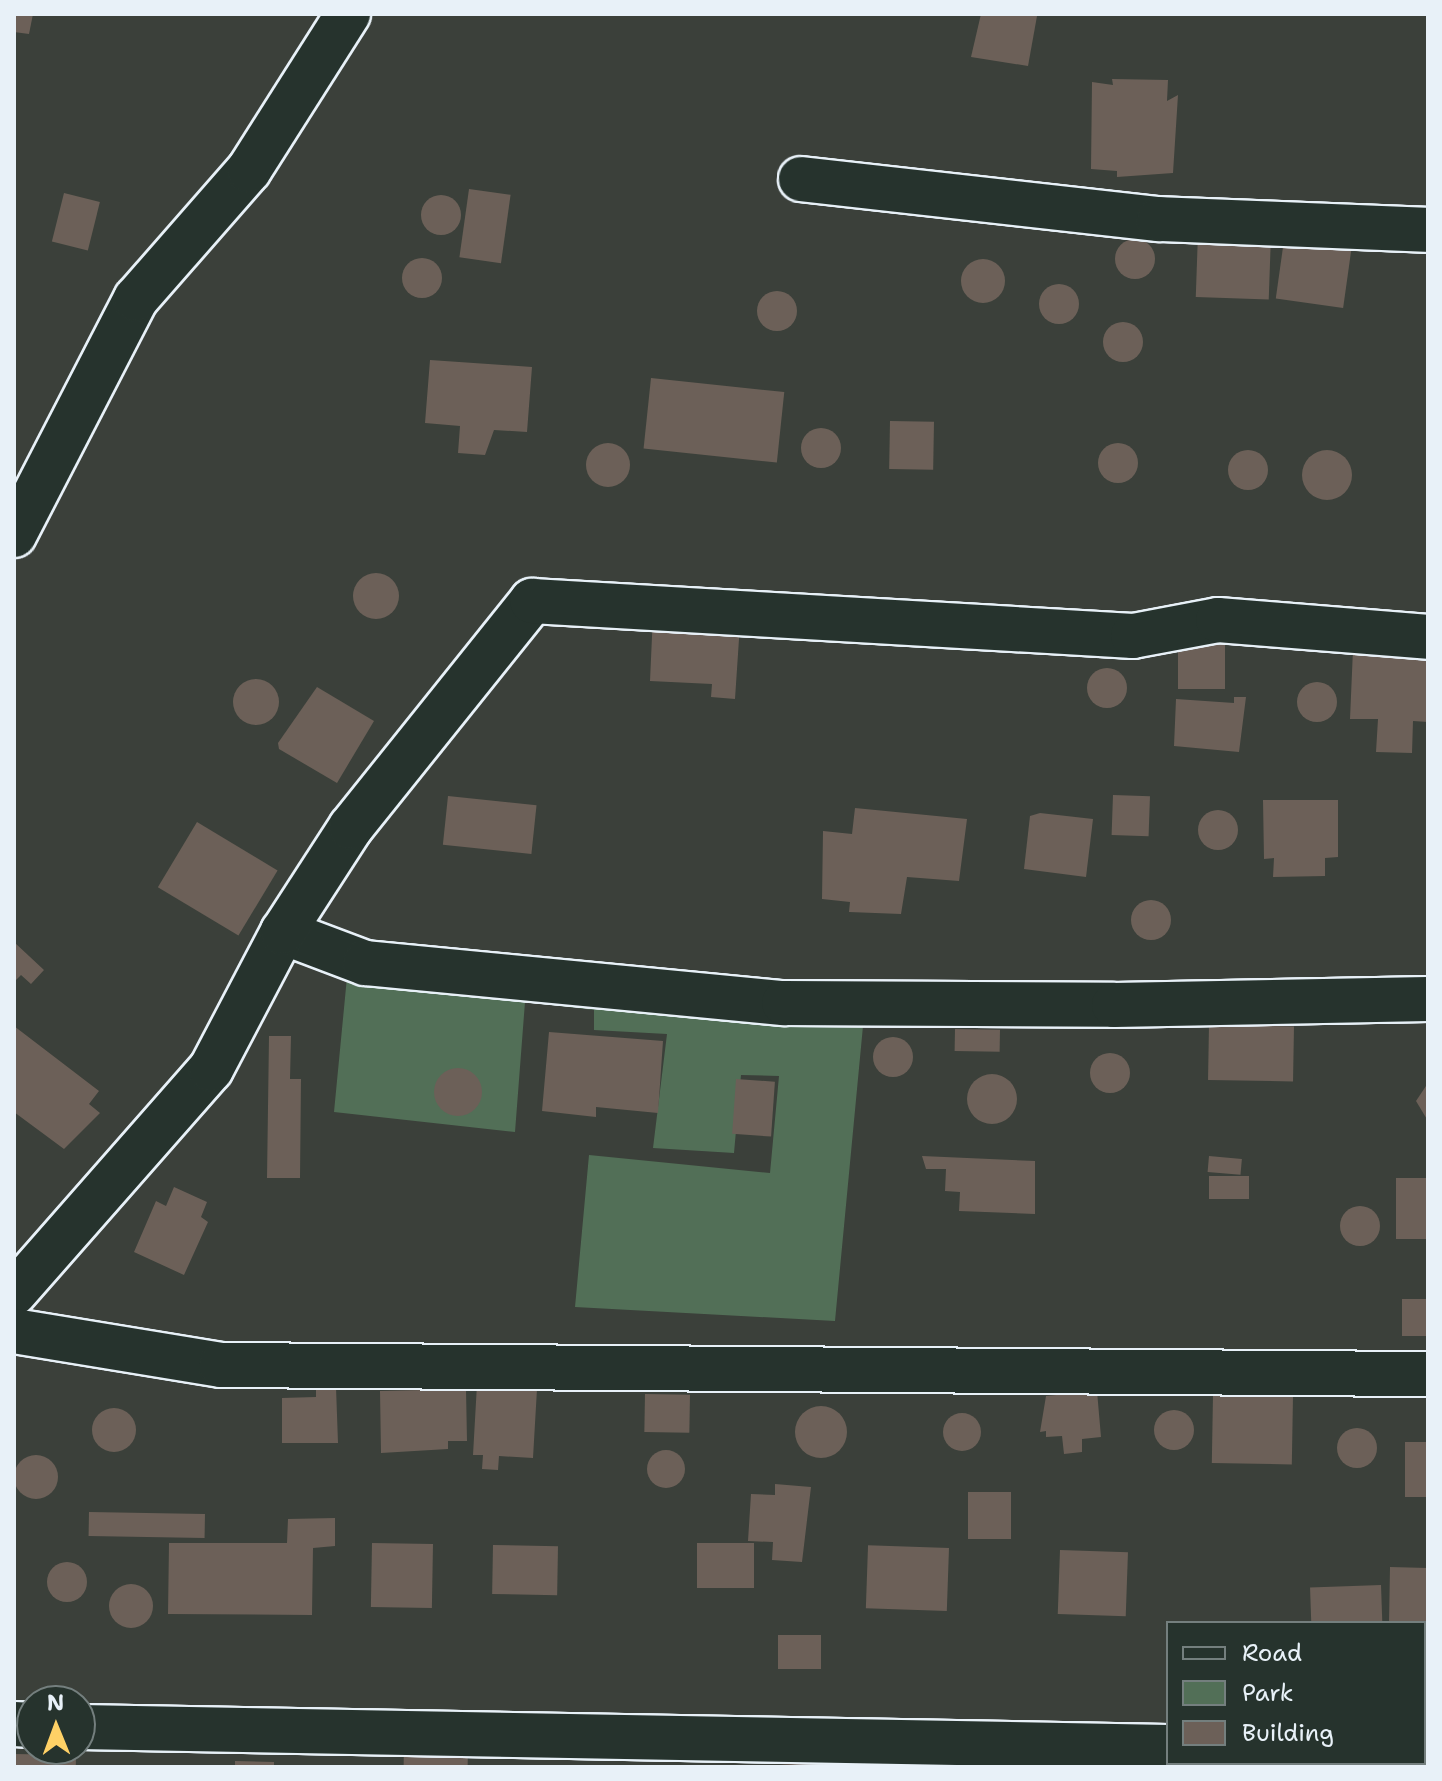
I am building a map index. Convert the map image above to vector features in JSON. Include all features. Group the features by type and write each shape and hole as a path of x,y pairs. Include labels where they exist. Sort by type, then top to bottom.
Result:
{"street":[{"path":"14,535 136,299 249,170 348,14"},
{"path":"801,179 1159,219 1428,230"},
{"path":"14,1293 211,1069 283,932 351,827 532,601 1133,636 1218,620 1428,637"},
{"path":"283,932 365,963 784,1003 1114,1005 1428,999"},
{"path":"14,1331 221,1365 1428,1374"},
{"path":"96,1727 1166,1747"}],"green space":[{"path":"347,977 863,1026 835,1321 575,1307 589,1155 770,1173 779,1076 741,1075 734,1153 653,1148 667,1034 594,1030 594,1010 525,1002 515,1132 334,1112"}],"building":[{"path":"14,14 33,14 29,34 14,32"},
{"path":"981,14 1037,16 1028,66 971,57"},
{"path":"1112,79 1168,80 1167,101 1178,95 1173,173 1117,177 1117,171 1091,169 1092,82 1113,85"},
{"path":"469,189 511,195 501,263 459,257"},
{"path":"64,193 100,202 88,250 52,242"},
{"path":"441,195 455,201 461,215 455,229 441,235 427,229 421,215 427,201"},
{"path":"1198,233 1271,236 1269,300 1196,297"},
{"path":"1135,239 1149,245 1155,259 1149,273 1135,279 1121,273 1115,259 1121,245"},
{"path":"1284,240 1351,249 1343,308 1276,298"},
{"path":"422,258 436,264 442,278 436,292 422,298 408,292 402,278 408,264"},
{"path":"983,259 998,266 1005,281 998,296 983,303 968,296 961,281 968,266"},
{"path":"1059,284 1073,290 1079,304 1073,318 1059,324 1045,318 1039,304 1045,290"},
{"path":"777,291 791,297 797,311 791,325 777,331 763,325 757,311 763,297"},
{"path":"1123,322 1137,328 1143,342 1137,356 1123,362 1109,356 1103,342 1109,328"},
{"path":"430,360 532,367 527,432 494,430 485,455 458,453 460,426 425,423"},
{"path":"651,378 784,392 777,463 644,449"},
{"path":"890,421 934,422 933,470 889,469"},
{"path":"821,428 835,434 841,448 835,462 821,468 807,462 801,448 807,434"},
{"path":"608,443 623,450 630,465 623,480 608,487 593,480 586,465 593,450"},
{"path":"1118,443 1132,449 1138,463 1132,477 1118,483 1104,477 1098,463 1104,449"},
{"path":"1248,450 1262,456 1268,470 1262,484 1248,490 1234,484 1228,470 1234,456"},
{"path":"1327,450 1345,457 1352,475 1345,493 1327,500 1309,493 1302,475 1309,457"},
{"path":"376,573 392,580 399,596 392,612 376,619 360,612 353,596 360,580"},
{"path":"653,614 740,624 735,699 711,697 712,684 650,681"},
{"path":"1178,635 1225,635 1225,689 1178,689"},
{"path":"1353,649 1428,652 1428,722 1413,721 1412,753 1376,752 1378,719 1350,719"},
{"path":"1107,668 1121,674 1127,688 1121,702 1107,708 1093,702 1087,688 1093,674"},
{"path":"256,679 273,685 279,702 273,719 256,725 239,719 233,702 239,685"},
{"path":"1317,682 1331,688 1337,702 1331,716 1317,722 1303,716 1297,702 1303,688"},
{"path":"317,687 374,721 337,783 279,749 278,743"},
{"path":"1234,697 1246,697 1239,752 1174,746 1176,699 1234,703"},
{"path":"1113,795 1150,796 1149,836 1112,835"},
{"path":"448,796 537,805 531,854 443,845"},
{"path":"1263,800 1338,800 1338,857 1325,858 1325,876 1273,877 1274,858 1264,859"},
{"path":"855,808 967,819 959,881 907,877 901,914 849,912 850,902 822,899 823,831 852,834"},
{"path":"1218,810 1232,816 1238,830 1232,844 1218,850 1204,844 1198,830 1204,816"},
{"path":"1040,813 1093,819 1086,877 1024,869 1030,816"},
{"path":"197,822 278,870 238,936 158,887"},
{"path":"1151,900 1165,906 1171,920 1165,934 1151,940 1137,934 1131,920 1137,906"},
{"path":"14,942 44,970 31,984 21,975 14,982"},
{"path":"1209,1025 1294,1026 1293,1081 1208,1080"},
{"path":"14,1026 99,1091 89,1104 100,1113 64,1149 14,1112"},
{"path":"955,1029 1000,1030 1000,1052 955,1051"},
{"path":"549,1032 663,1041 658,1113 596,1107 596,1117 542,1111"},
{"path":"269,1036 291,1036 290,1079 301,1079 300,1178 267,1178"},
{"path":"893,1037 907,1043 913,1057 907,1071 893,1077 879,1071 873,1057 879,1043"},
{"path":"1110,1053 1124,1059 1130,1073 1124,1087 1110,1093 1096,1087 1090,1073 1096,1059"},
{"path":"458,1068 475,1075 482,1092 475,1109 458,1116 441,1109 434,1092 441,1075"},
{"path":"992,1074 1009,1082 1017,1099 1009,1116 992,1124 975,1116 967,1099 975,1082"},
{"path":"736,1079 775,1082 771,1137 732,1134"},
{"path":"1428,1083 1428,1121 1416,1101"},
{"path":"922,1156 1035,1161 1035,1214 959,1211 960,1192 945,1191 946,1169 926,1169"},
{"path":"1209,1156 1242,1159 1240,1175 1208,1172"},
{"path":"1209,1176 1249,1176 1249,1199 1209,1199"},
{"path":"1396,1178 1428,1178 1428,1239 1396,1239"},
{"path":"174,1187 207,1202 201,1217 208,1222 184,1275 134,1252 156,1201 166,1206"},
{"path":"1360,1206 1374,1212 1380,1226 1374,1240 1360,1246 1346,1240 1340,1226 1346,1212"},
{"path":"1402,1299 1428,1299 1428,1336 1402,1336"},
{"path":"477,1384 537,1389 533,1458 499,1456 498,1470 482,1469 483,1455 473,1455"},
{"path":"336,1387 338,1443 282,1443 282,1398 316,1397 316,1388"},
{"path":"466,1389 467,1441 448,1441 448,1449 381,1453 380,1391"},
{"path":"1097,1391 1101,1437 1082,1439 1082,1452 1064,1454 1062,1436 1046,1437 1046,1431 1040,1432 1046,1396"},
{"path":"645,1394 690,1395 689,1433 644,1432"},
{"path":"1213,1395 1293,1396 1292,1464 1212,1463"},
{"path":"821,1406 839,1414 847,1432 839,1450 821,1458 803,1450 795,1432 803,1414"},
{"path":"114,1408 129,1415 136,1430 129,1445 114,1452 99,1445 92,1430 99,1415"},
{"path":"1174,1410 1188,1416 1194,1430 1188,1444 1174,1450 1160,1444 1154,1430 1160,1416"},
{"path":"962,1413 976,1418 981,1432 976,1446 962,1451 948,1446 943,1432 948,1418"},
{"path":"1357,1428 1371,1434 1377,1448 1371,1462 1357,1468 1343,1462 1337,1448 1343,1434"},
{"path":"1405,1442 1428,1442 1428,1497 1405,1497"},
{"path":"666,1450 680,1455 685,1469 680,1483 666,1488 652,1483 647,1469 652,1455"},
{"path":"36,1455 51,1462 58,1477 51,1492 36,1499 21,1492 14,1477 21,1462"},
{"path":"775,1484 811,1487 802,1562 772,1560 773,1542 748,1541 751,1494 775,1495"},
{"path":"968,1492 1011,1492 1011,1539 968,1539"},
{"path":"89,1512 205,1514 205,1538 89,1536"},
{"path":"335,1518 335,1546 313,1548 312,1615 168,1614 169,1543 287,1543 288,1519"},
{"path":"372,1543 433,1544 432,1608 371,1607"},
{"path":"697,1543 754,1543 754,1588 697,1588"},
{"path":"493,1545 558,1546 557,1595 492,1594"},
{"path":"868,1545 949,1548 947,1611 866,1608"},
{"path":"1060,1550 1128,1552 1126,1616 1058,1614"},
{"path":"67,1562 81,1568 87,1582 81,1596 67,1602 53,1596 47,1582 53,1568"},
{"path":"1390,1567 1428,1568 1428,1644 1426,1621 1389,1621"},
{"path":"131,1584 146,1591 153,1606 146,1621 131,1628 116,1621 109,1606 116,1591"},
{"path":"1381,1585 1382,1621 1311,1621 1310,1587"},
{"path":"778,1635 821,1635 821,1669 778,1669"},
{"path":"404,1745 468,1746 468,1767 404,1767"},
{"path":"14,1754 16,1765 76,1767 14,1767"},
{"path":"235,1761 274,1762 274,1767 235,1767"},
{"path":"823,1761 823,1767 779,1767 779,1765"}]}
